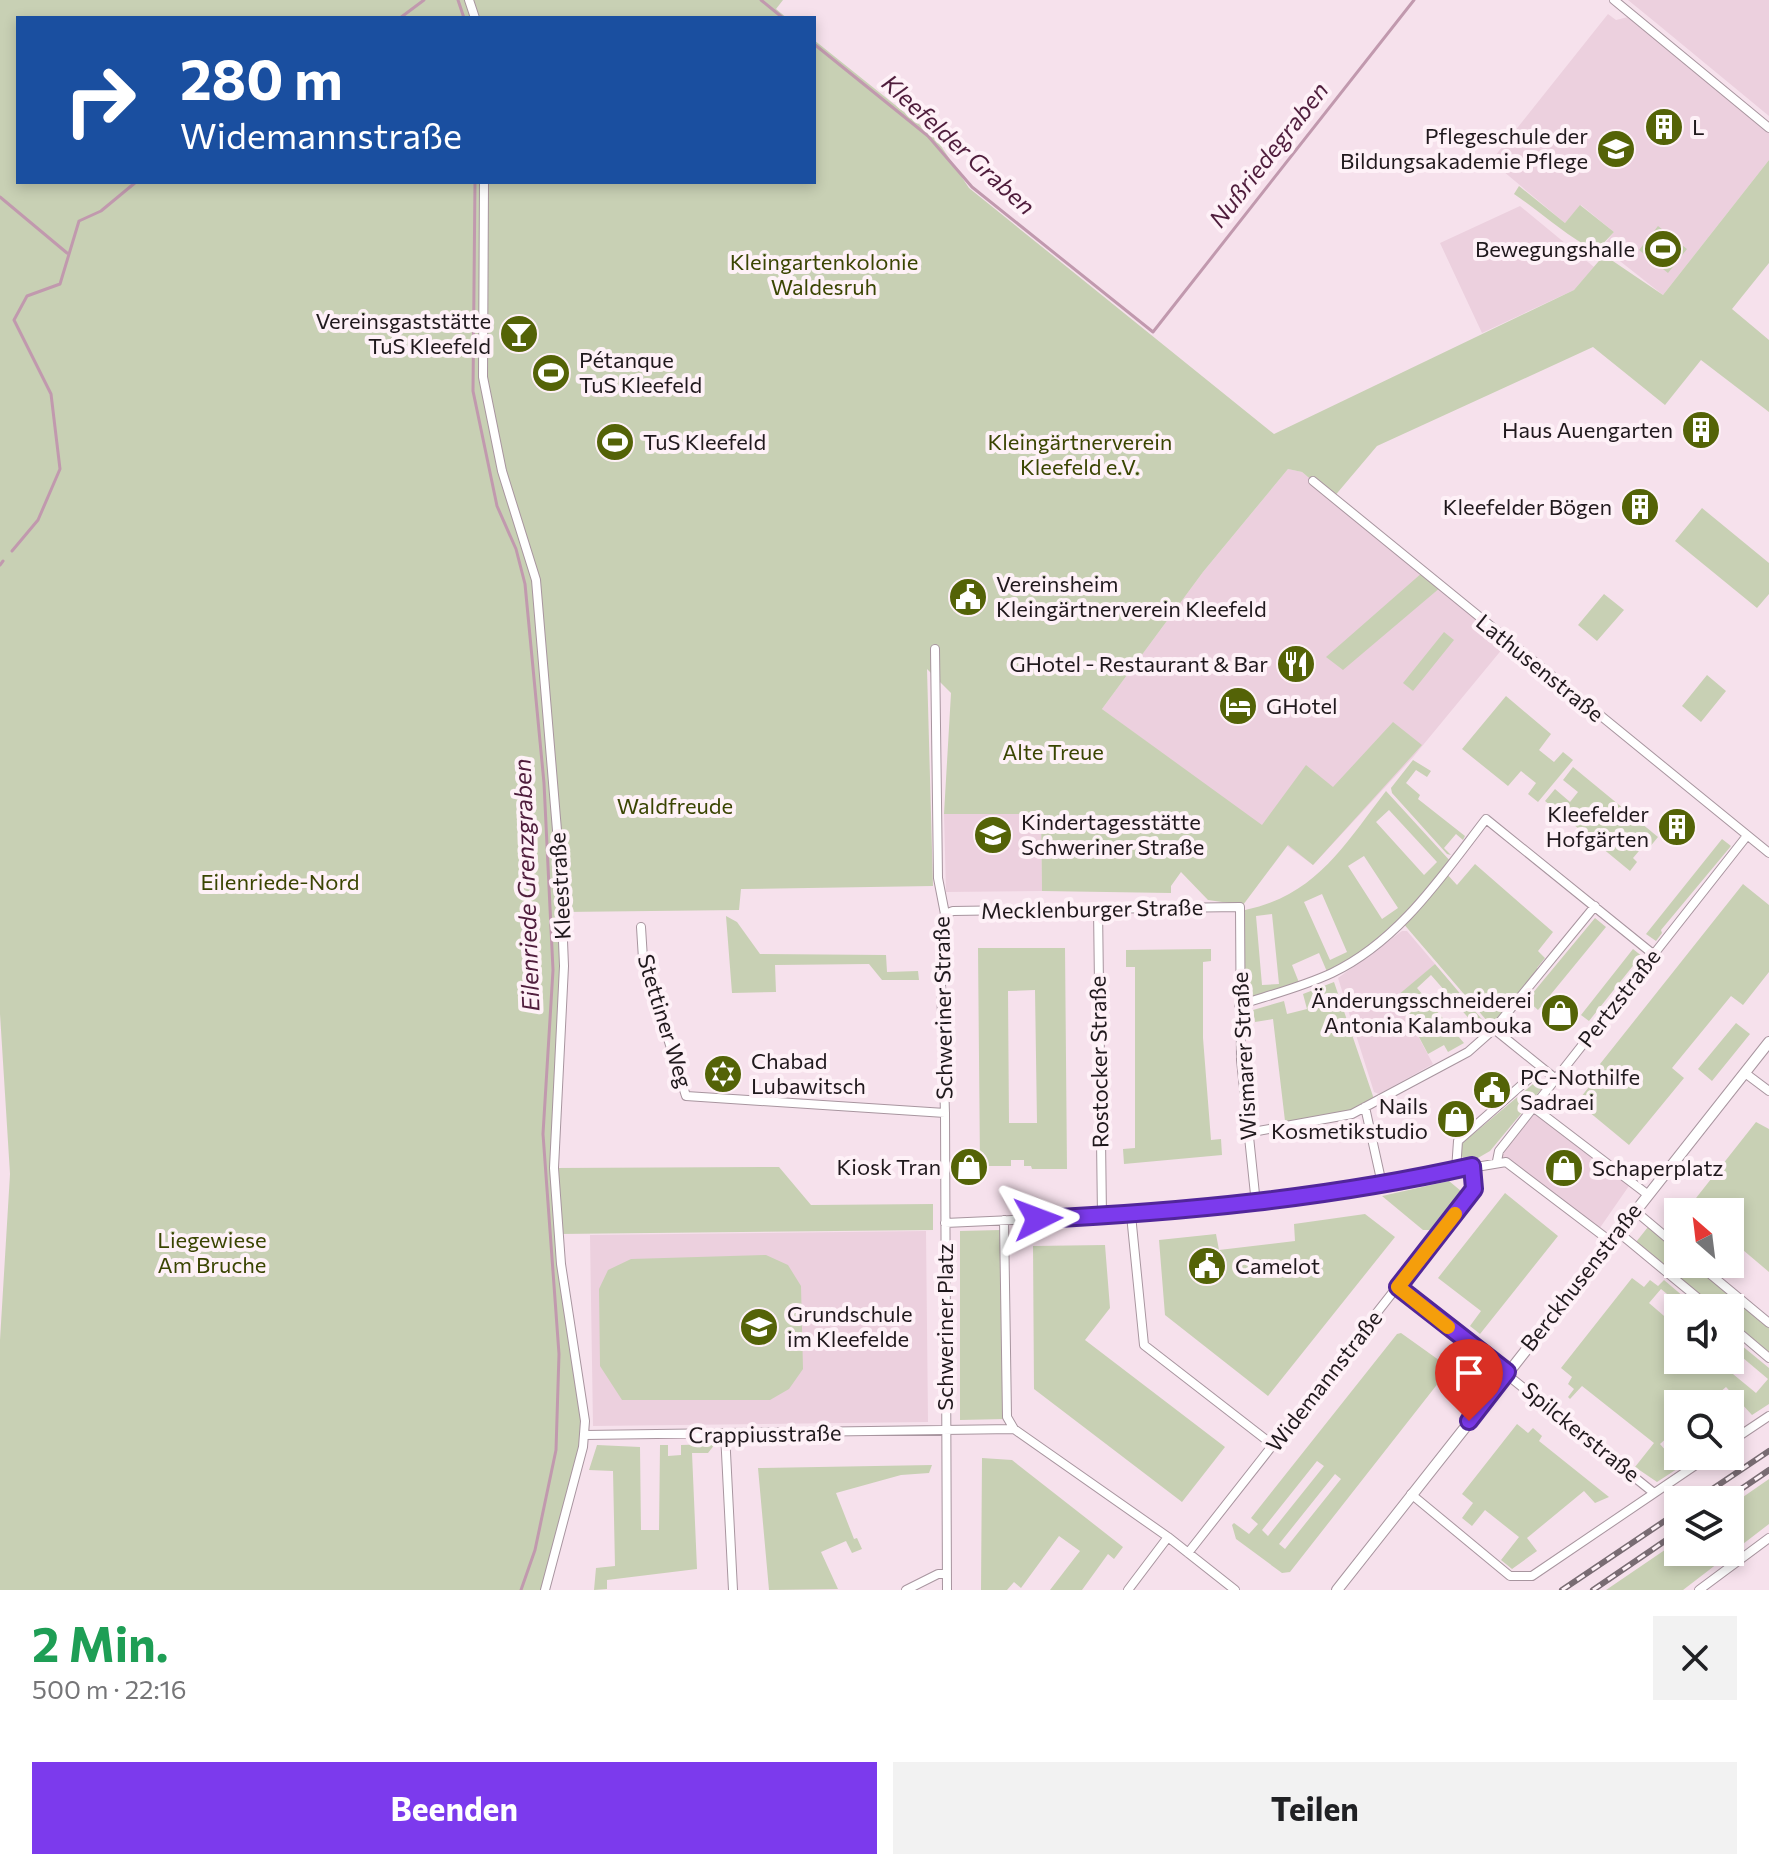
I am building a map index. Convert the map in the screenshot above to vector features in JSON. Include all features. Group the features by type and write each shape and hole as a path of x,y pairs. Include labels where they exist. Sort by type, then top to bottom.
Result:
{"street":[{"path":"1614,0 1769,128"},
{"name":"Kleestraße","path":"484,184 483,377 502,471 536,580 560,866 564,966 554,1168 561,1264 585,1435 545,1590"},
{"name":"Lathusenstraße","path":"1313,481 1769,853"},
{"name":"Schweriner Straße","path":"935,649 938,878 945,914 941,923 945,1223"},
{"path":"1239,1005 1314,980 1359,957 1413,912 1486,819 1653,954"},
{"name":"Pertzstraße","path":"1497,1161 1499,1151 1746,837"},
{"path":"1247,1133 1338,1119 1468,1052 1494,1029 1595,906"},
{"name":"Mecklenburger Straße","path":"945,914 953,911 1240,907"},
{"name":"Wismarer Straße","path":"1240,907 1239,1005 1247,1133 1256,1204"},
{"name":"Rostocker Straße","path":"1098,908 1102,1216"},
{"name":"Stettiner Weg","path":"641,927 643,959 686,1096 945,1113"},
{"path":"1494,1029 1556,1079"},
{"name":"Berckhusenstraße","path":"1337,1590 1769,1042"},
{"path":"1456,1170 1458,1141 1541,1068"},
{"path":"1745,1073 1769,1091"},
{"path":"1365,1107 1382,1184"},
{"path":"1533,1107 1647,1194"},
{"path":"945,1223 1131,1215 1256,1204 1382,1184 1497,1161 1506,1162 1610,1241"},
{"name":"Widemannstraße","path":"1188,1553 1474,1189 1472,1166"},
{"path":"1634,1210 1664,1235"},
{"path":"1131,1215 1144,1345 1273,1445"},
{"path":"1004,1220 1007,1417 1014,1429 1168,1537 1235,1590"},
{"name":"Schweriner Platz","path":"945,1223 947,1590"},
{"path":"1618,1232 1693,1294"},
{"path":"1715,1278 1769,1323"},
{"name":"Spilckerstraße","path":"1398,1287 1654,1493"},
{"path":"1744,1337 1769,1358"},
{"path":"1744,1433 1769,1416"},
{"name":"Crappiusstraße","path":"585,1435 1014,1429"},
{"path":"725,1433 733,1590"},
{"path":"1411,1494 1510,1576 1519,1579 1532,1576 1688,1470"},
{"path":"1128,1590 1168,1537"},
{"path":"1699,1590 1769,1538"},
{"path":"906,1590 938,1574 947,1574"}],"shaded area":[{"path":"1628,0 1769,0 1769,116 1655,22"},
{"name":"Pflegeschule der Bildungsakademie Pflege","path":"1608,14 1616,20 1628,17 1769,133 1769,160 1663,295 1602,247 1614,232 1581,205 1565,223 1491,161"},
{"path":"1520,206 1594,267 1574,290 1482,333 1440,243"},
{"path":"1288,469 1302,472 1508,642 1414,756 1313,865 1102,709 1203,572"},
{"name":"Kindertagesstätte Schweriner Straße","path":"944,814 1041,814 1042,891 946,892"},
{"path":"1402,931 1407,931 1435,964 1397,997 1433,1064 1379,1094 1374,1092 1338,978"},
{"name":"Schaperplatz","path":"1533,1107 1631,1183 1597,1232 1506,1162 1497,1161"},
{"name":"Grundschule im Kleefelde","path":"926,1231 928,1422 593,1426 590,1235"}],"green space":[{"path":"0,0 783,0 776,9 785,16 16,16 16,184 816,184 816,42 935,137 969,188 1274,434 1574,290 1604,255 1663,295 1769,160 1769,263 1732,309 1769,340 1769,412 1701,360 1665,405 1593,347 1377,446 1333,498 1302,472 1288,469 1203,572 1102,709 1262,825 1306,765 1333,787 1393,722 1422,745 1313,865 1288,845 1243,905 1208,900 1181,872 1171,886 1171,893 1042,891 1041,814 944,814 951,693 927,669 933,886 741,889 739,910 563,912 554,1168 779,1167 811,1205 933,1204 933,1230 559,1234 585,1421 545,1590 0,1590 0,1340 10,1174 0,1014"},
{"path":"1519,186 1565,223 1580,205 1614,232 1596,251 1514,194"},
{"name":"Bewegungshalle","path":"1658,226 1687,249 1668,273 1639,250"},
{"path":"1702,508 1769,563 1769,594 1757,608 1675,541"},
{"path":"1423,572 1441,587 1343,670 1326,657"},
{"path":"1604,594 1624,610 1597,641 1578,625"},
{"path":"1444,632 1454,640 1413,691 1403,683"},
{"path":"1707,675 1726,691 1701,722 1682,706"},
{"path":"1506,696 1551,734 1539,750 1554,762 1563,752 1573,760 1538,802 1528,794 1536,783 1521,771 1508,786 1462,749"},
{"path":"1413,760 1431,771 1427,777 1416,770 1406,783 1420,795 1418,799 1465,836 1463,840 1456,834 1444,848 1451,855 1447,854 1392,793 1391,788"},
{"path":"1573,767 1658,837 1649,848 1644,845 1633,858 1637,862 1630,871 1545,801 1555,789 1570,802 1578,792 1563,780"},
{"path":"1386,791 1452,863 1445,872 1457,885 1475,864 1553,932 1538,951 1545,958 1537,968 1541,973 1494,1029 1402,922 1359,957 1328,974 1319,953 1292,965 1300,985 1255,1000 1243,999 1245,910 1292,893 1310,880 1342,848","holes":["1389,810 1437,862 1424,875 1376,822","1364,856 1398,908 1382,919 1348,866","1322,894 1347,952 1330,960 1304,902","1272,914 1279,984 1262,985 1256,916"]},
{"path":"1722,839 1731,846 1661,930 1656,941 1646,934"},
{"path":"1743,884 1769,905 1769,972 1743,1005 1731,996 1672,1068 1684,1078 1629,1145 1577,1102 1604,1068 1600,1064"},
{"path":"726,916 737,922 760,954 886,955 887,972 918,971 919,980 882,980 869,964 775,965 776,992 732,993"},
{"path":"1595,918 1606,927 1538,1010 1527,1000"},
{"path":"978,948 1065,948 1067,1169 1032,1169 1031,1166 1024,1166 1024,1160 1011,1160 1011,1166 980,1166","holes":["1035,990 1037,1123 1009,1123 1008,991"]},
{"path":"1211,949 1211,961 1203,962 1203,1038 1211,1140 1221,1139 1222,1155 1124,1164 1123,1149 1135,1148 1135,967 1126,967 1126,950"},
{"path":"1633,949 1643,957 1640,962 1636,962 1589,1021 1581,1015"},
{"path":"1435,964 1486,1024 1479,1030 1431,975 1417,988 1464,1043 1448,1052 1444,1045 1428,1054 1397,996"},
{"path":"1334,982 1375,1102 1352,1114 1268,1130 1268,1124 1285,1121 1273,1019 1255,1022 1253,1010 1284,1001 1287,1014 1307,1009 1303,994"},
{"path":"1736,1023 1750,1034 1712,1081 1698,1069"},
{"path":"1539,1079 1544,1086 1490,1151 1471,1162 1461,1156 1460,1145"},
{"path":"1756,1122 1769,1129 1769,1272 1744,1251 1744,1198 1696,1198"},
{"path":"1449,1181 1461,1191 1431,1230 1423,1230 1382,1196"},
{"path":"1505,1193 1558,1236 1480,1334 1470,1326 1481,1311 1438,1278"},
{"path":"1365,1214 1395,1237 1268,1396 1165,1315 1159,1240 1216,1234 1219,1250 1295,1241 1294,1224"},
{"path":"1648,1227 1664,1240 1664,1265 1636,1242"},
{"path":"1001,1230 1005,1419 960,1420 960,1231"},
{"path":"1105,1245 1110,1308 1085,1340 1225,1447 1182,1502 1034,1389 1033,1246"},
{"path":"766,1255 788,1265 801,1286 803,1369 789,1389 770,1400 622,1400 600,1366 599,1289 608,1270 631,1259"},
{"path":"1632,1278 1644,1287 1650,1280 1658,1286 1664,1280 1680,1294 1667,1294 1661,1289 1649,1303 1664,1316 1664,1374 1733,1374 1756,1393 1768,1379 1744,1359 1744,1347 1769,1368 1769,1404 1752,1415 1744,1406 1744,1390 1729,1390 1726,1387 1722,1390 1664,1390 1664,1440 1660,1444 1664,1449 1664,1470 1675,1470 1657,1482 1635,1467 1654,1443 1582,1386 1570,1399 1568,1397 1574,1389 1568,1384 1572,1377 1561,1368"},
{"path":"1680,1278 1709,1278 1728,1294 1699,1294"},
{"path":"1744,1307 1769,1328 1769,1352 1744,1331"},
{"path":"1401,1333 1450,1368 1290,1572 1282,1573 1236,1539 1232,1525 1234,1523 1249,1534 1258,1524 1251,1518 1397,1334","holes":["1317,1461 1324,1466 1268,1536 1262,1530","1335,1474 1341,1479 1285,1549 1279,1544"]},
{"path":"1517,1424 1528,1433 1533,1428 1542,1436 1539,1441 1609,1497 1595,1503 1584,1491 1527,1538 1537,1551 1512,1569 1501,1560 1519,1537 1485,1510 1472,1526 1462,1518 1473,1503 1462,1494"},
{"path":"715,1444 708,1453 692,1453 697,1569 607,1580 607,1589 594,1590 596,1568 615,1566 613,1471 589,1470 597,1445 640,1447 641,1530 659,1530 660,1445 668,1445 668,1456 681,1455 681,1445"},
{"path":"982,1458 1012,1460 1123,1547 1114,1559 1108,1554 1082,1590 1050,1590 1080,1551 1059,1536 1021,1588 1014,1582 1007,1590 981,1590"},
{"path":"932,1465 929,1473 901,1475 836,1493 854,1539 857,1538 862,1549 852,1553 846,1541 821,1552 838,1589 769,1590 758,1468"},
{"path":"1769,1479 1769,1524 1744,1543 1744,1496"},
{"path":"1664,1551 1664,1566 1714,1566 1683,1590 1606,1590"}],"waterway":[{"path":"403,16 424,0"},
{"name":"Eilenriede Grenzgraben","path":"458,0 463,16"},
{"name":"Kleefelder Graben","path":"761,0 781,16"},
{"name":"Kleefelder Graben","path":"816,46 928,136 972,187 1153,332 1414,0"},
{"path":"12,551 38,520 60,469 51,394 14,320 27,296 60,284 79,221 101,211 134,184"},
{"name":"Eilenriede Grenzgraben","path":"475,184 473,391 497,506 516,549 525,584 544,783 553,970 543,1134 559,1354 556,1450 535,1550 521,1590"},
{"path":"0,197 67,253"},
{"path":"0,565 3,561"}],"railway":[{"path":"1717,1486 1769,1451"},
{"path":"1744,1487 1769,1470"},
{"path":"1562,1590 1664,1521"},
{"path":"1593,1590 1664,1542"}],"slow traffic":[{"path":"1448,1327 1398,1287 1455,1214"}],"place":[{"name":"L","path":"1664,127"},
{"name":"Pflegeschule der Bildungsakademie Pflege","path":"1616,149"},
{"name":"Bewegungshalle","path":"1663,249"},
{"name":"Vereinsgaststätte TuS Kleefeld","path":"519,334"},
{"name":"Pétanque TuS Kleefeld","path":"551,373"},
{"name":"Haus Auengarten","path":"1701,430"},
{"name":"TuS Kleefeld","path":"615,442"},
{"name":"Kleefelder Bögen","path":"1640,507"},
{"name":"Vereinsheim Kleingärtnerverein Kleefeld","path":"968,597"},
{"name":"GHotel - Restaurant & Bar","path":"1296,664"},
{"name":"GHotel","path":"1238,706"},
{"name":"Kleefelder Hofgärten","path":"1677,827"},
{"name":"Kindertagesstätte Schweriner Straße","path":"993,835"},
{"name":"Änderungsschneiderei Antonia Kalambouka","path":"1560,1013"},
{"name":"Chabad Lubawitsch","path":"723,1074"},
{"name":"PC-Nothilfe Sadraei","path":"1492,1090"},
{"name":"Nails Kosmetikstudio","path":"1456,1119"},
{"name":"Kiosk Tran","path":"969,1167"},
{"name":"Schaperplatz","path":"1564,1168"},
{"name":"Camelot","path":"1207,1266"},
{"name":"Grundschule im Kleefelde","path":"759,1327"}],"route":[{"path":"1038,1219 1256,1204 1370,1187 1472,1166 1474,1189 1398,1287 1507,1372 1469,1421"}],"water label":[{"name":"Nußriedegraben","path":"1269,155"}],"park label":[{"name":"Kleingartenkolonie Waldesruh","path":"824,274"},
{"name":"Kleingärtnerverein Kleefeld e.V.","path":"1080,454"},
{"name":"Alte Treue","path":"1053,752"},
{"name":"Waldfreude","path":"675,806"},
{"name":"Eilenriede-Nord","path":"280,882"},
{"name":"Liegewiese Am Bruche","path":"212,1252"}]}
